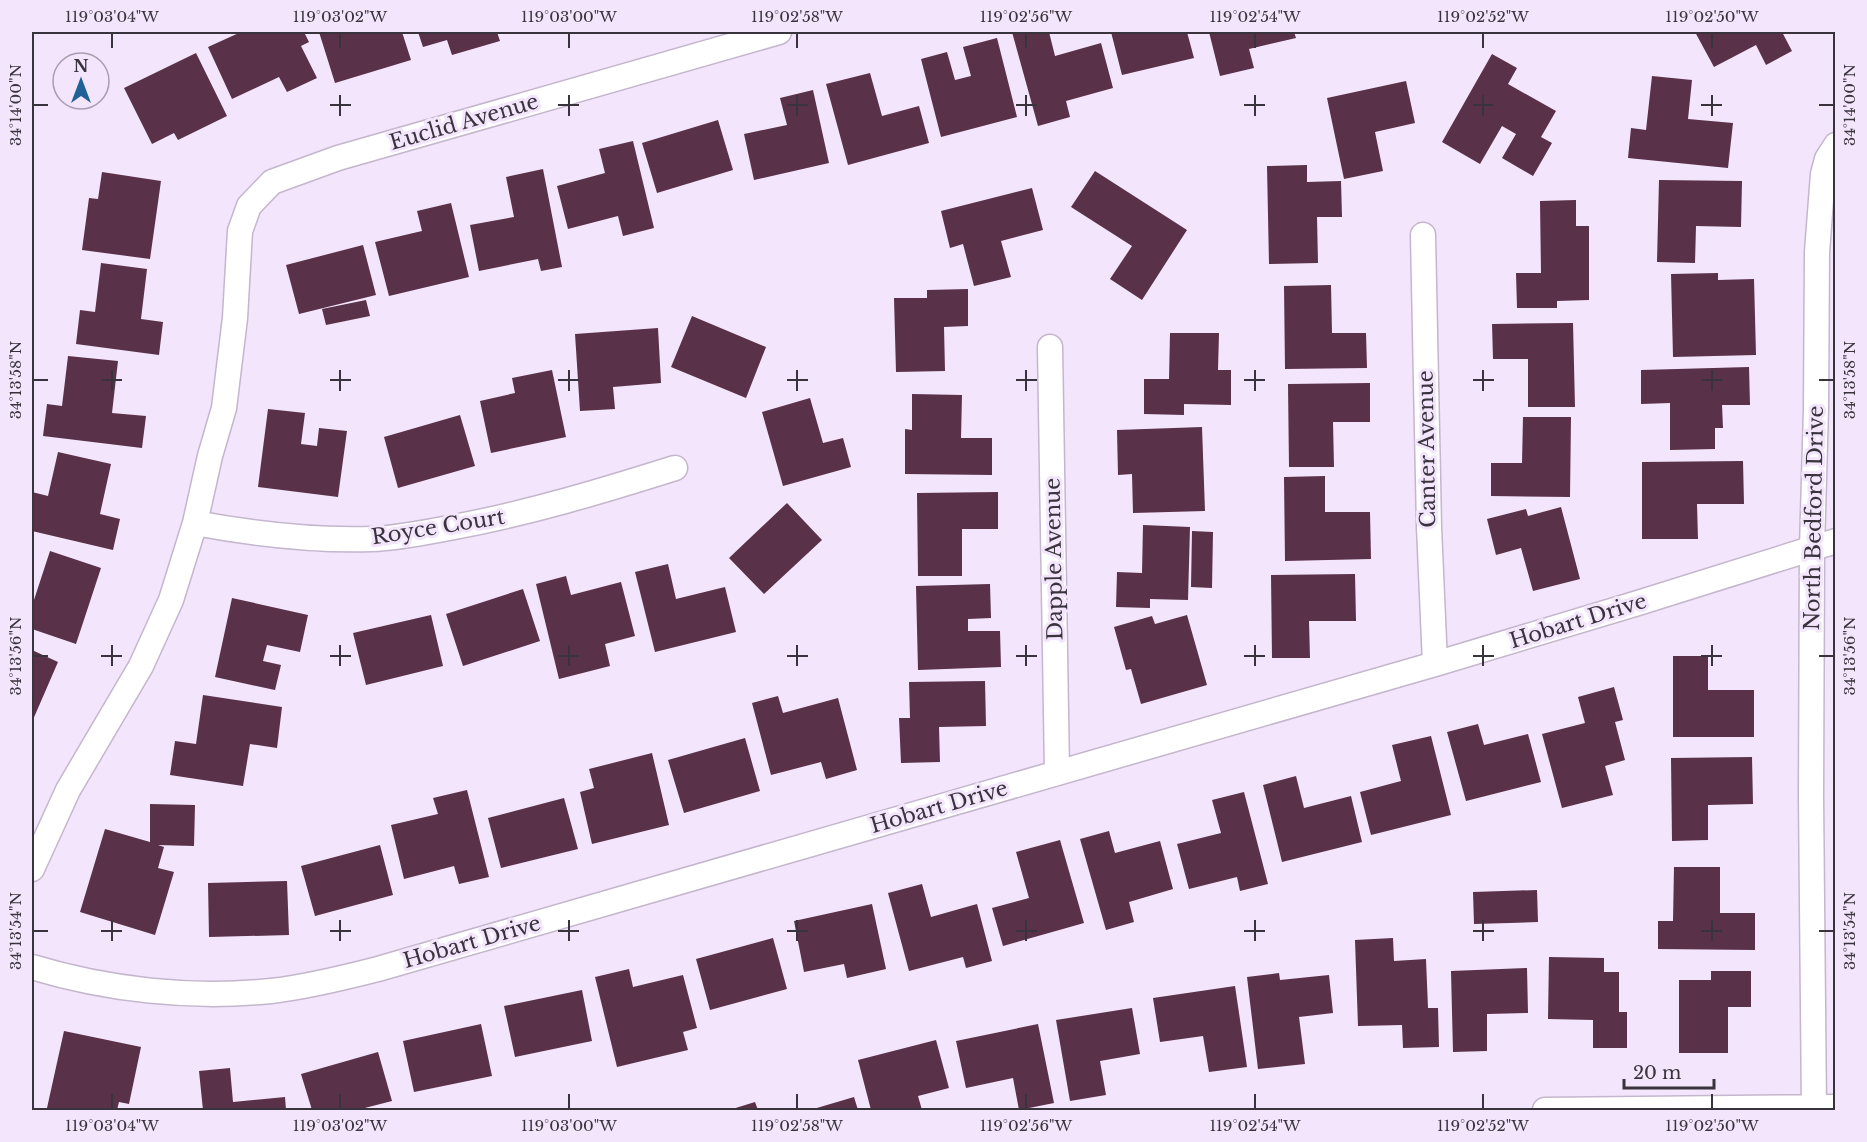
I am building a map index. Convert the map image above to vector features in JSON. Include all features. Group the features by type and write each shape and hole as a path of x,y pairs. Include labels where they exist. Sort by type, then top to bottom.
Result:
{"street":[{"name":"Euclid Avenue","path":"195,524 210,456 224,408 235,318 240,231 249,206 272,182 338,158 779,32"},
{"name":"North Bedford Drive","path":"1821,1108 1811,809 1816,252 1823,174 1827,159 1836,145"},
{"name":"Canter Avenue","path":"1423,235 1428,527 1435,664"},
{"name":"Dapple Avenue","path":"1050,347 1057,772"},
{"name":"Royce Court","path":"195,524 250,533 311,539 404,537 497,519 598,492 675,468"},
{"path":"32,868 68,790 141,666 171,600 195,524"},
{"name":"Hobart Drive","path":"32,968 113,986 150,991 210,994 271,991 332,981 1435,664 1836,541"},
{"path":"1545,1110 1821,1108"}],"building":[{"path":"241,32 304,32 309,42 301,46 317,78 287,92 279,77 232,99 208,47"},
{"path":"319,32 402,32 411,60 335,83"},
{"path":"418,32 497,32 500,41 452,55 447,40 423,47"},
{"path":"1012,32 1049,32 1055,56 1101,43 1113,88 1066,101 1070,117 1038,126"},
{"path":"1111,32 1187,32 1194,58 1122,75"},
{"path":"1209,32 1294,32 1296,38 1249,49 1254,68 1220,76"},
{"path":"1695,32 1782,32 1792,51 1766,65 1756,45 1714,67"},
{"path":"997,38 1017,117 941,137 921,59 947,52 955,80 971,76 963,47"},
{"path":"196,53 227,116 178,140 174,133 152,144 124,88"},
{"path":"1492,54 1517,68 1508,84 1556,111 1541,137 1552,143 1533,176 1502,158 1516,134 1502,126 1480,164 1442,142"},
{"path":"870,73 882,116 919,106 929,143 848,165 826,84"},
{"path":"1652,76 1692,80 1688,119 1733,123 1728,168 1628,158 1631,128 1646,130"},
{"path":"1406,81 1415,123 1375,132 1383,171 1344,179 1327,98"},
{"path":"813,90 829,163 754,180 744,134 787,125 780,98"},
{"path":"718,120 733,170 657,193 642,143"},
{"path":"633,141 654,228 623,236 618,216 568,229 557,186 605,173 599,149"},
{"path":"1307,165 1307,182 1341,181 1342,217 1317,217 1318,263 1269,264 1267,166"},
{"path":"543,169 562,267 541,271 538,259 479,271 470,225 514,217 506,177"},
{"path":"1095,171 1187,230 1142,300 1110,279 1132,246 1071,207"},
{"path":"102,172 161,181 150,259 82,250 89,198 98,199"},
{"path":"1659,180 1742,181 1741,227 1696,226 1695,263 1657,262"},
{"path":"1032,188 1043,230 1001,241 1011,277 974,286 963,244 950,248 941,211"},
{"path":"1576,200 1576,226 1589,226 1589,300 1557,301 1557,308 1517,308 1516,273 1541,273 1540,201"},
{"path":"451,203 469,277 389,296 375,242 422,231 417,211"},
{"path":"363,245 376,295 299,314 286,265"},
{"path":"101,263 147,269 141,319 163,322 159,355 76,344 80,310 95,312"},
{"path":"1718,273 1718,280 1754,279 1756,355 1673,357 1671,274"},
{"path":"1331,285 1332,333 1366,333 1367,368 1285,369 1284,286"},
{"path":"968,289 968,326 944,327 945,371 896,372 894,298 927,298 927,290"},
{"path":"366,300 370,316 326,325 322,309"},
{"path":"692,316 766,347 746,398 671,367"},
{"path":"1573,323 1575,407 1528,407 1528,359 1493,359 1492,324"},
{"path":"658,328 661,383 613,387 615,409 580,411 575,334"},
{"path":"1170,333 1219,333 1218,370 1231,370 1231,405 1184,404 1184,415 1144,414 1144,379 1169,379"},
{"path":"68,356 118,361 112,413 146,416 142,448 43,436 47,404 62,406"},
{"path":"1749,367 1750,405 1722,405 1723,428 1715,428 1715,449 1670,450 1670,403 1641,404 1641,370"},
{"path":"552,370 566,437 491,453 480,401 515,393 512,378"},
{"path":"1370,383 1370,422 1333,422 1334,467 1289,467 1288,384"},
{"path":"912,394 962,395 961,438 992,438 992,475 905,474 905,429 912,430"},
{"path":"810,398 823,443 843,438 851,467 783,486 762,412"},
{"path":"268,409 305,413 301,444 317,446 319,428 347,431 338,497 258,487"},
{"path":"460,415 475,466 398,488 384,437"},
{"path":"1523,417 1571,417 1570,497 1491,496 1491,463 1522,463"},
{"path":"1202,427 1205,511 1133,513 1132,474 1118,475 1117,430"},
{"path":"58,452 111,464 100,514 120,519 113,550 32,531 32,492 48,496"},
{"path":"1743,461 1744,504 1697,504 1698,539 1642,539 1642,462"},
{"path":"1325,476 1325,512 1370,512 1371,559 1285,561 1284,477"},
{"path":"998,492 998,529 962,529 962,576 918,576 917,493"},
{"path":"787,503 822,540 764,594 729,558"},
{"path":"1561,507 1580,579 1533,591 1521,548 1496,555 1487,519 1526,509 1528,516"},
{"path":"1143,525 1190,527 1188,600 1150,599 1150,608 1116,607 1117,572 1142,573"},
{"path":"1192,531 1213,532 1212,588 1191,587"},
{"path":"50,551 101,568 76,644 32,629 32,606"},
{"path":"668,564 676,599 725,587 736,632 655,652 635,572"},
{"path":"1355,574 1356,621 1309,621 1310,658 1272,658 1271,575"},
{"path":"566,576 571,595 621,582 635,636 605,644 610,666 559,679 536,584"},
{"path":"990,584 991,618 968,619 968,631 1000,631 1001,667 918,670 916,586"},
{"path":"523,589 540,641 463,666 446,614"},
{"path":"232,598 308,615 300,652 267,645 263,661 281,665 275,690 215,677"},
{"path":"431,615 443,666 366,685 353,633"},
{"path":"1187,615 1207,685 1141,704 1131,669 1126,670 1114,627 1152,616 1155,624"},
{"path":"32,650 58,662 32,722"},
{"path":"1673,656 1708,656 1708,690 1754,690 1754,737 1673,737"},
{"path":"985,681 986,726 939,727 940,762 901,763 899,718 910,718 909,682"},
{"path":"1614,687 1623,720 1615,722 1625,760 1605,766 1613,795 1562,808 1542,734 1585,723 1578,697"},
{"path":"203,695 282,707 277,748 250,744 243,786 170,775 175,741 196,744"},
{"path":"778,696 783,713 838,698 857,770 826,779 821,762 771,775 752,703"},
{"path":"1478,724 1484,745 1528,734 1541,782 1466,801 1447,732"},
{"path":"1431,736 1451,815 1371,835 1360,792 1401,781 1392,745"},
{"path":"745,738 760,791 684,813 668,760"},
{"path":"652,753 669,825 592,844 580,792 594,788 589,769"},
{"path":"1752,757 1753,804 1708,805 1708,840 1672,841 1671,758"},
{"path":"1296,776 1304,808 1351,796 1362,842 1282,862 1263,785"},
{"path":"467,790 489,877 459,884 454,866 404,879 391,825 438,814 433,798"},
{"path":"1244,792 1268,884 1240,891 1237,877 1189,889 1177,844 1221,833 1212,800"},
{"path":"564,798 578,849 501,868 488,818"},
{"path":"150,804 195,805 194,846 158,845 164,847 158,868 174,872 155,935 80,912 105,829 150,842"},
{"path":"1109,831 1115,853 1160,841 1173,889 1129,902 1134,922 1106,930 1080,839"},
{"path":"1060,840 1084,923 1003,946 992,908 1029,898 1016,852"},
{"path":"380,845 393,895 315,916 301,866"},
{"path":"1674,867 1720,867 1720,913 1755,913 1755,950 1658,949 1658,921 1673,921"},
{"path":"287,881 289,935 209,937 208,883"},
{"path":"922,884 931,917 977,904 992,961 966,968 963,957 909,971 888,893"},
{"path":"1537,890 1538,922 1474,924 1473,892"},
{"path":"872,904 886,969 847,978 844,964 804,972 794,921"},
{"path":"773,938 787,989 710,1010 696,959"},
{"path":"1393,938 1394,961 1426,959 1428,1008 1438,1008 1439,1047 1403,1048 1402,1025 1358,1026 1355,940"},
{"path":"1549,957 1604,958 1604,972 1619,972 1619,1012 1627,1012 1627,1048 1593,1048 1593,1020 1548,1019"},
{"path":"1527,968 1528,1013 1487,1014 1487,1051 1453,1052 1451,971"},
{"path":"629,969 633,987 683,975 697,1028 683,1032 688,1050 617,1067 595,977"},
{"path":"1711,971 1751,971 1751,1007 1728,1007 1728,1053 1679,1053 1679,980 1711,980"},
{"path":"1279,973 1280,980 1329,975 1333,1013 1299,1017 1305,1064 1258,1069 1247,977"},
{"path":"1235,986 1247,1067 1209,1072 1203,1036 1160,1042 1153,998"},
{"path":"582,990 592,1041 515,1057 504,1006"},
{"path":"1132,1008 1140,1054 1100,1061 1106,1095 1070,1101 1056,1020"},
{"path":"481,1024 492,1076 414,1092 403,1041"},
{"path":"1038,1024 1054,1103 1019,1110 1013,1078 966,1088 956,1041"},
{"path":"64,1031 141,1047 129,1104 119,1102 117,1110 47,1108"},
{"path":"936,1040 949,1088 918,1096 922,1110 871,1110 858,1060"},
{"path":"378,1052 392,1101 357,1110 312,1110 301,1074"},
{"path":"230,1068 233,1102 285,1097 286,1110 203,1110 199,1071"},
{"path":"854,1097 858,1110 810,1110"},
{"path":"755,1102 758,1110 729,1110"}]}
